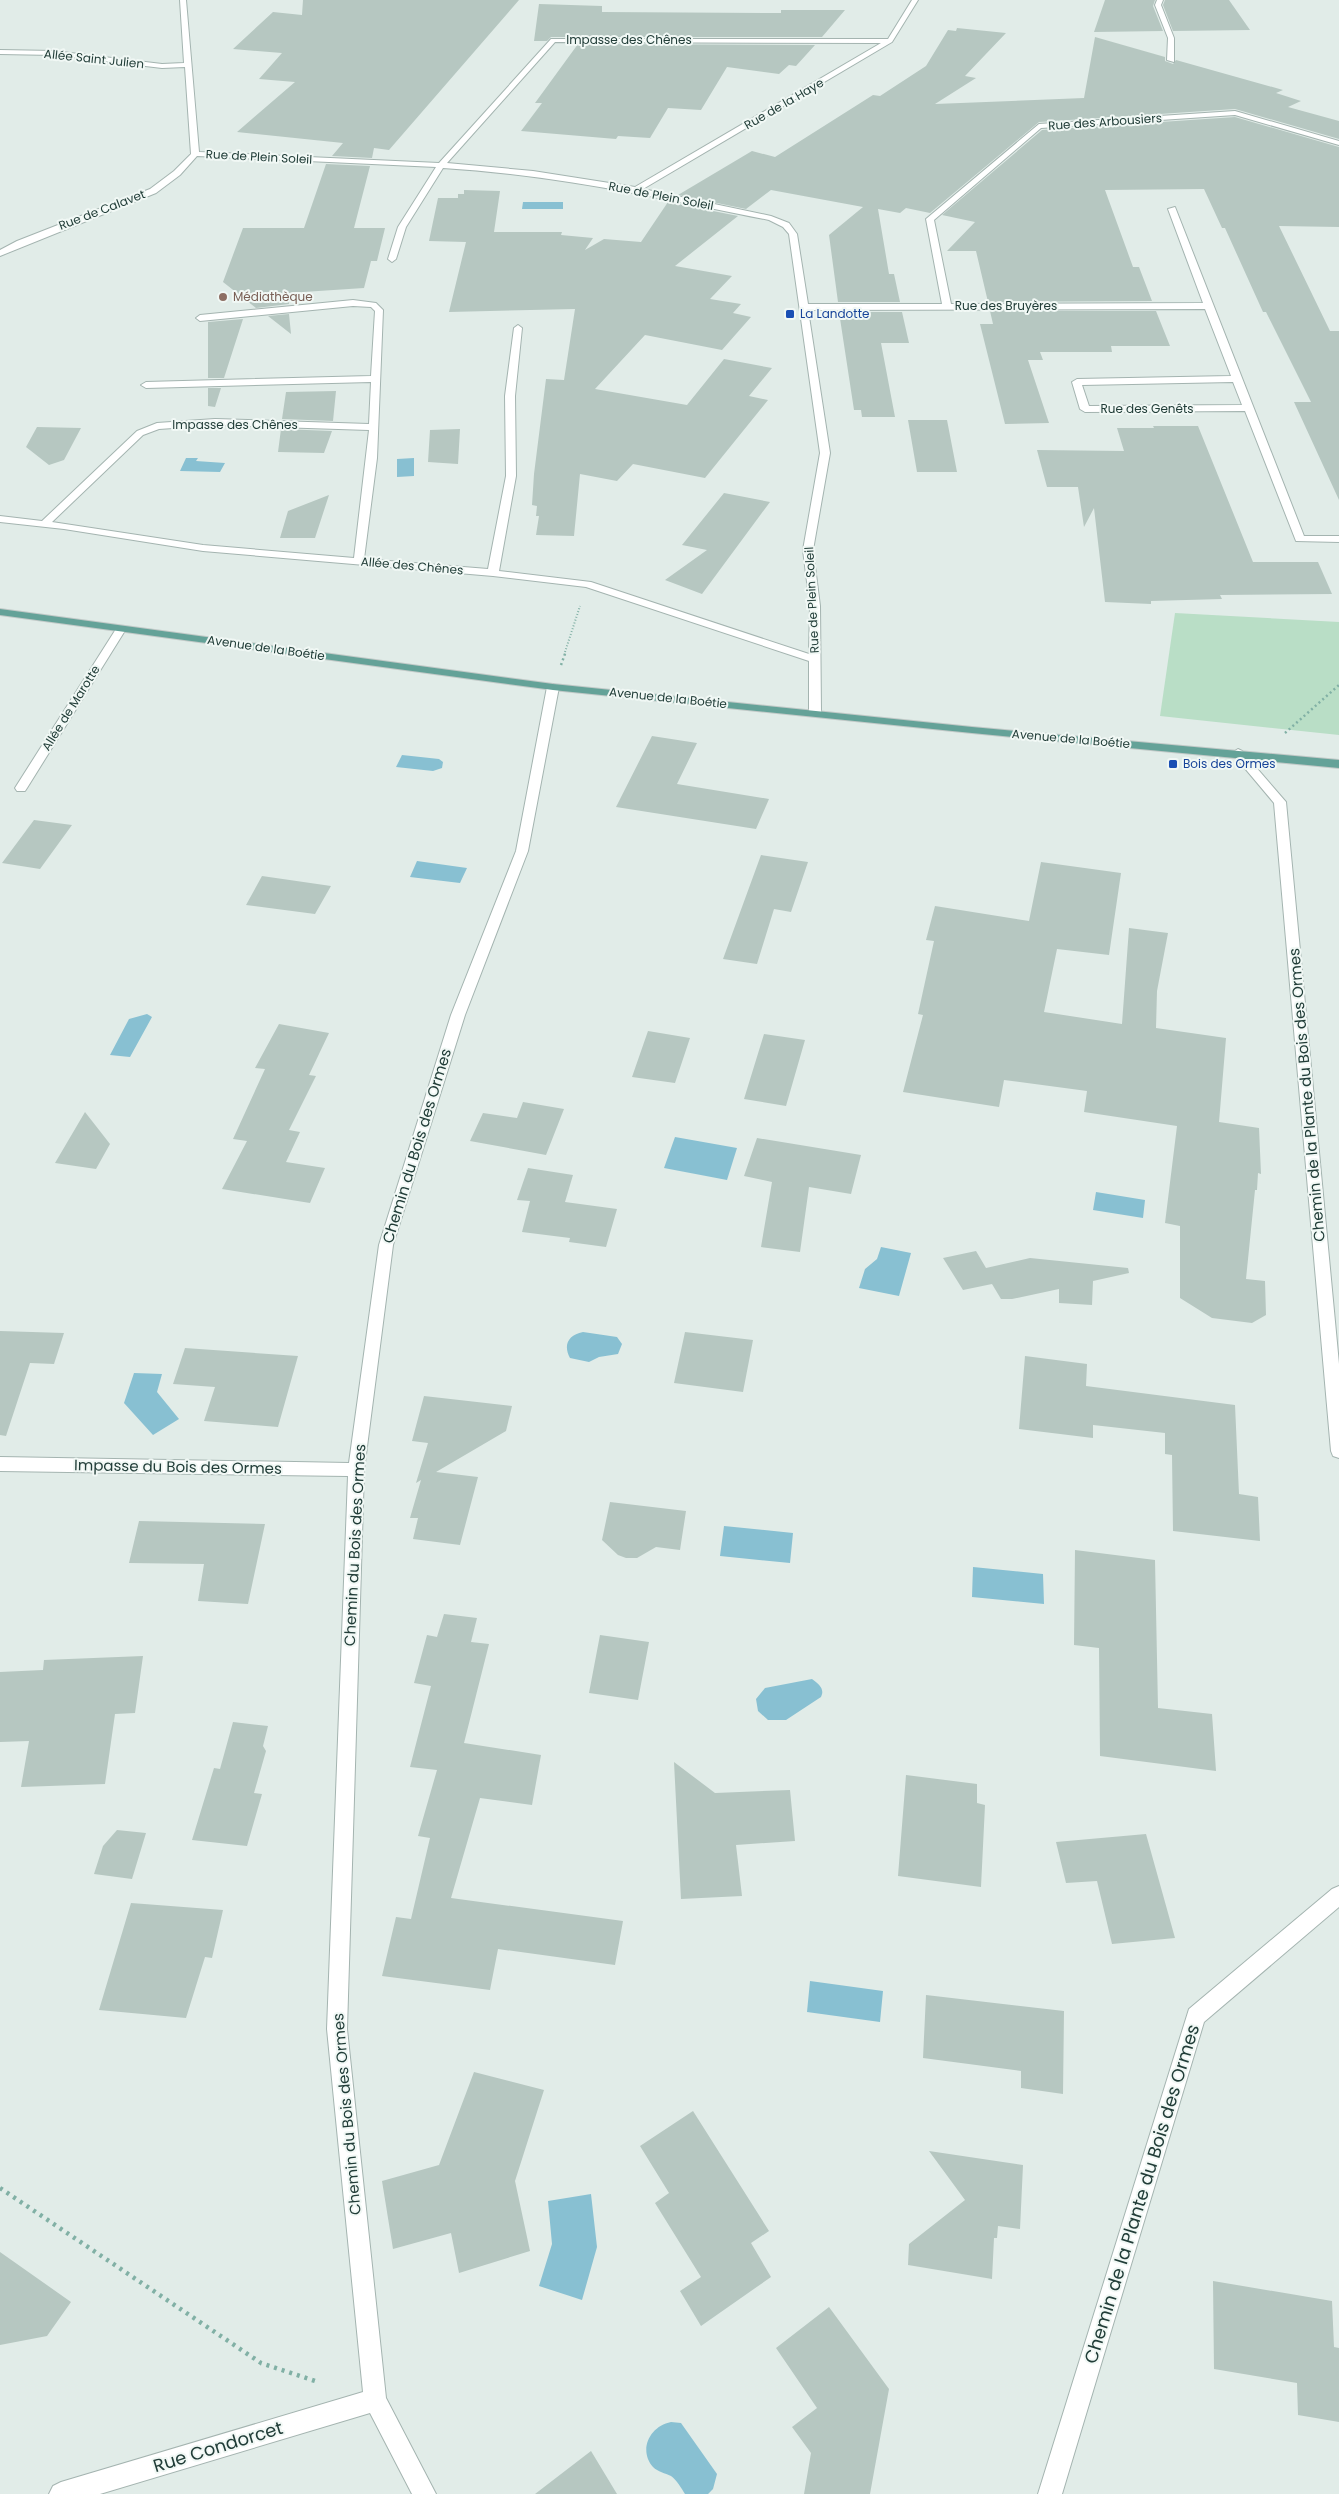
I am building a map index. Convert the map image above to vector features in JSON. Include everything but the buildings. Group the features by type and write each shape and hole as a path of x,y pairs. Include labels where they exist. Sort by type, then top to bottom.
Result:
{"main road":[{"name":"Avenue de la Boétie","path":"0,612 553,686 815,712 972,730 1339,764"}],"street":[{"name":"Rue de Plein Soleil","path":"183,0 195,154 442,165 534,173 636,190 771,218 786,225 793,234 825,453 808,550 815,606 815,712"},
{"name":"Rue de la Haye","path":"636,190 890,41 915,0"},
{"path":"1160,0 1158,5 1171,38 1170,60"},
{"name":"Impasse des Chênes","path":"392,259 402,227 420,194 442,165 553,40 890,41"},
{"name":"Allée Saint Julien","path":"0,52 54,53 162,66 188,65"},
{"name":"Rue des Arbousiers","path":"947,307 930,219 1038,126 1235,113 1339,143"},
{"name":"Rue de Calavet","path":"0,253 20,243 153,191 177,173 195,154"},
{"path":"1172,209 1208,306 1300,539 1339,539"},
{"path":"200,318 353,303 373,306 379,310 372,458 359,561"},
{"name":"Rue des Bruyères","path":"805,307 1208,306"},
{"path":"493,573 512,476 510,396 518,328"},
{"path":"146,385 376,378"},
{"name":"Rue des Genêts","path":"1237,379 1077,382 1085,409 1248,408"},
{"name":"Impasse des Chênes","path":"44,524 140,433 157,426 215,422 374,427"},
{"name":"Allée des Chênes","path":"0,520 44,524 203,548 493,573 587,584 815,659"},
{"name":"Allée de Marotte","path":"21,788 120,629"},
{"name":"Chemin du Bois des Ormes","path":"424,2494 375,2400 336,2029 356,1470 386,1244 458,1015 522,851 553,686"},
{"name":"Chemin de la Plante du Bois des Ormes","path":"1238,754 1280,802 1339,1451"},
{"name":"Impasse du Bois des Ormes","path":"0,1464 356,1470"},
{"name":"Chemin de la Plante du Bois des Ormes","path":"1050,2494 1196,2016 1339,1895"},
{"name":"Rue Condorcet","path":"61,2494 375,2400"}],"path":[{"path":"553,686 587,584"},
{"path":"1283,735 1339,685"},
{"path":"0,2188 260,2363 322,2383"}],"green space":[{"path":"1175,613 1339,622 1339,735 1160,716"}],"water":[{"path":"523,202 563,202 563,209 522,209"},
{"path":"186,458 198,458 196,461 225,463 220,472 180,471"},
{"path":"414,458 414,476 397,477 397,459"},
{"path":"402,755 439,759 443,762 442,768 433,771 396,767"},
{"path":"417,861 467,868 460,883 410,877"},
{"path":"147,1014 152,1017 130,1057 110,1055 129,1019"},
{"path":"675,1137 737,1148 727,1180 664,1168"},
{"path":"1096,1192 1145,1200 1143,1218 1093,1210"},
{"path":"881,1247 911,1253 899,1296 859,1288 865,1269 877,1259"},
{"path":"583,1332 617,1337 622,1344 618,1354 599,1357 589,1362 570,1358 567,1349 568,1341 578,1333"},
{"path":"134,1373 162,1374 157,1392 179,1419 153,1435 124,1403"},
{"path":"724,1526 793,1533 790,1563 720,1556"},
{"path":"973,1567 1043,1574 1044,1604 972,1597"},
{"path":"812,1679 822,1689 821,1697 786,1720 768,1720 758,1711 756,1699 765,1688"},
{"path":"810,1981 883,1991 880,2022 807,2012"},
{"path":"591,2194 597,2247 582,2300 539,2286 552,2244 548,2201"},
{"path":"671,2422 681,2423 717,2474 713,2489 708,2494 685,2494 673,2477 655,2469 649,2460 647,2453 648,2440 657,2428"}],"place":[{"name":"Médiathèque","path":"223,297"},
{"name":"La Landotte","path":"790,314"},
{"name":"Bois des Ormes","path":"1173,764"}]}
